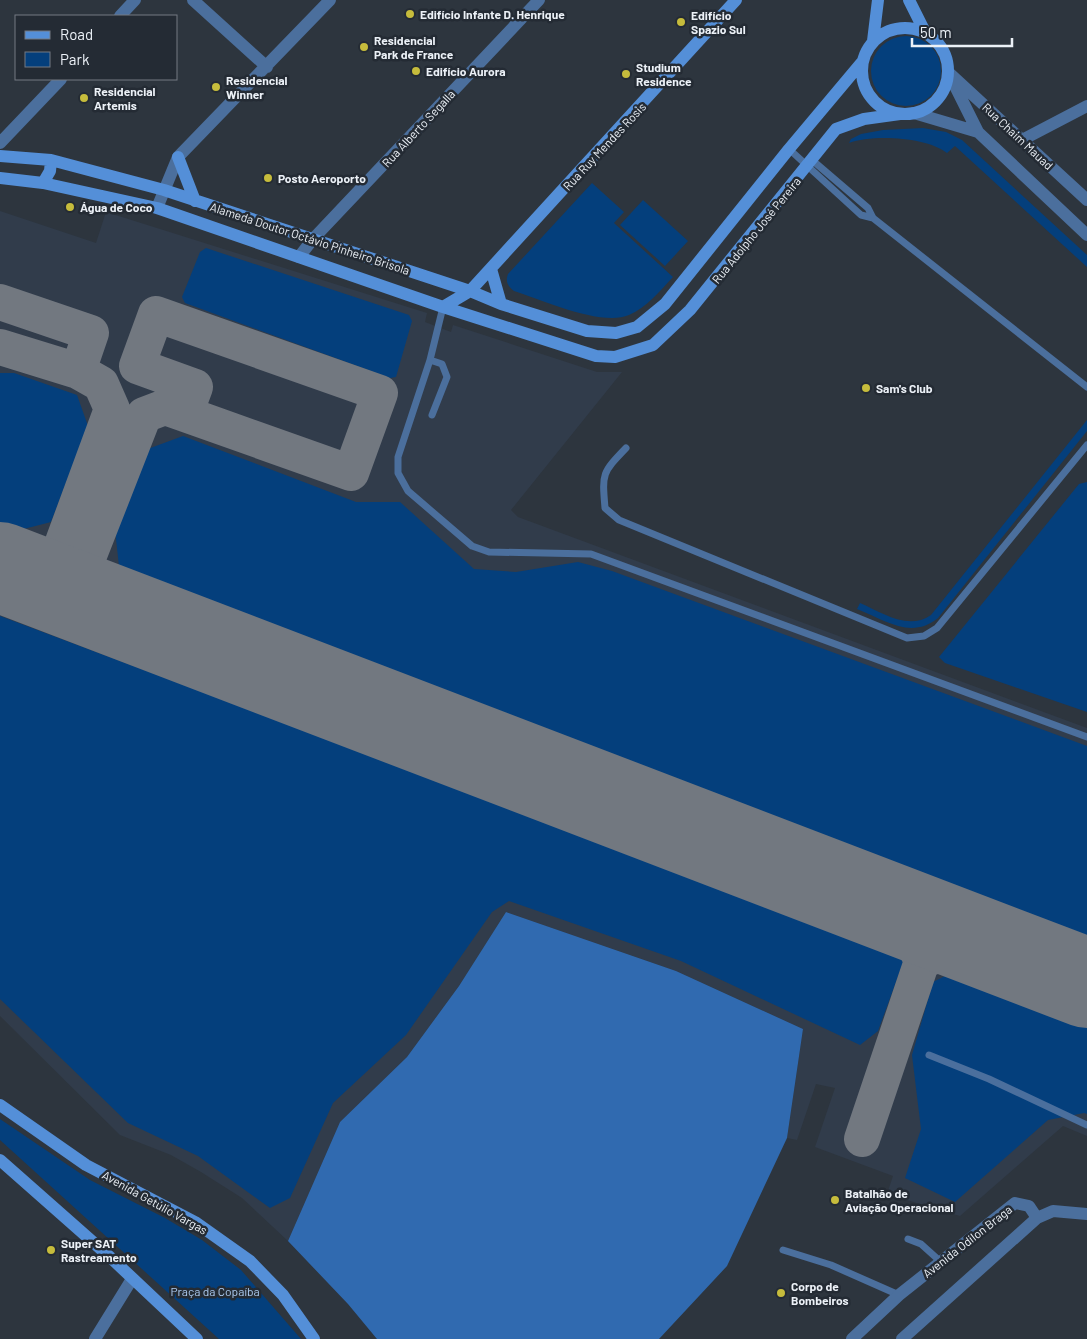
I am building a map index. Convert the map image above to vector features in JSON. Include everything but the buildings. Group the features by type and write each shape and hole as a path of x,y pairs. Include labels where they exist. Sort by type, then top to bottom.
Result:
{"street":[{"path":"121,15 135,0"},
{"path":"193,0 267,66"},
{"path":"158,208 178,157 330,0"},
{"name":"Rua Alberto Segalla","path":"299,258 313,238 539,0"},
{"name":"Rua Ruy Mendes Rosis","path":"443,307 470,291 491,269 736,0"},
{"path":"878,0 873,41 862,62 862,77 866,90 880,106 900,114 914,113 928,107 939,98 946,84 948,72 942,48 925,32 909,0"},
{"path":"873,41 884,33 898,28 912,28 925,32"},
{"name":"Rua Adolpho José Pereira","path":"616,333 637,327 665,304 789,149 862,62"},
{"path":"948,72 978,132 1087,235"},
{"name":"Rua Chaim Mauad","path":"948,72 1087,200"},
{"path":"0,143 59,80"},
{"path":"1022,140 1087,106"},
{"path":"914,113 978,132"},
{"name":"Rua Adolpho José Pereira","path":"615,357 653,344 690,310 836,130 864,119 900,114"},
{"name":"Alameda Doutor Octávio Pinheiro Brisola","path":"0,156 51,160 164,190 470,291 501,304 587,331 616,333"},
{"path":"178,157 195,201"},
{"path":"44,183 50,171 51,160"},
{"name":"Alameda Doutor Octávio Pinheiro Brisola","path":"0,178 44,183 158,208 443,307 596,356 615,357"},
{"path":"491,269 501,304"},
{"name":"Avenida Getúlio Vargas","path":"0,1105 86,1165 195,1222 250,1261 283,1295 314,1339"},
{"path":"0,1160 196,1339"},
{"name":"Avenida Odilon Braga","path":"852,1339 899,1295 1015,1204 1029,1206 1037,1218"},
{"path":"902,1339 1037,1218 1054,1211 1087,1214"},
{"path":"95,1339 132,1279"}],"lane":[{"path":"789,149 810,164 861,215 873,218 1087,387"},
{"path":"443,307 430,360 398,458 398,472 408,491 472,546 489,552 591,554 1087,737"},
{"path":"430,360 442,364 447,377 432,415"},
{"path":"626,448 606,469 602,481 605,508 619,520 907,638 924,636 938,628 1087,445"},
{"path":"929,1055 989,1079 1087,1125"},
{"path":"908,1239 921,1244 941,1262"},
{"path":"783,1250 831,1265 899,1295"}],"shaded area":[{"path":"0,211 96,243 106,212 427,313 425,322 451,332 453,325 597,372 622,372 511,510 518,517 1087,728 1087,1136 1063,1126 960,1216 887,1194 893,1176 815,1147 835,1088 816,1084 797,1140 787,1138 803,1029 676,971 506,912 459,986 407,1057 340,1122 288,1241 242,1198 201,1172 171,1155 120,1135 0,1016"},
{"path":"506,912 676,971 803,1029 787,1138 727,1266 659,1339 377,1339 348,1304 288,1241 340,1122 407,1057 459,986"}],"green space":[{"path":"906,36 925,42 935,52 941,71 935,90 925,100 906,106 887,100 877,90 871,71 877,52 887,42"},
{"path":"923,128 946,132 962,140 1087,255 1087,267 955,146 947,153 927,143 914,140 885,138 859,140 849,143 851,139 861,134 883,130"},
{"path":"592,183 624,212 614,223 673,277 642,308 629,315 617,318 588,315 556,306 514,291 507,282 508,274"},
{"path":"643,200 688,241 665,266 620,225"},
{"path":"206,248 409,315 412,321 396,377 390,378 185,303 182,297 200,252"},
{"path":"0,373 14,373 77,395 88,426 51,522 12,532 0,527"},
{"path":"1087,420 1087,431 938,618 928,624 908,628 898,626 857,609 860,603 904,621 922,619 931,615"},
{"path":"183,436 356,502 400,502 474,569 516,572 578,562 612,571 1087,746 1087,939 135,586 119,566 115,530 145,450"},
{"path":"1087,482 1087,712 945,663 939,657 1079,484"},
{"path":"0,616 902,954 903,963 878,1031 860,1045 681,961 509,901 492,912 406,1035 333,1103 290,1198 270,1208 198,1156 128,1123 0,999"},
{"path":"949,974 1087,1027 1087,1114 1048,1120 955,1202 905,1178 921,1129 912,1055 933,982"},
{"name":"Praça da Copaíba","path":"0,1119 90,1180 165,1218 202,1240 241,1270 301,1339 219,1339 0,1140"}],"taxiway":[{"path":"0,302 91,333 78,371 0,347"},
{"path":"156,314 380,393 351,473 185,414 195,387 137,366 156,314"},
{"path":"5,569 59,553 112,409 101,384 78,371"},
{"path":"106,609 86,563 144,415 165,407 185,414"},
{"path":"899,912 922,961 973,940"},
{"path":"862,1139 922,961"}],"runway":[{"path":"0,567 1087,983"}],"place":[{"name":"Edifício Infante D. Henrique","path":"410,14"},
{"name":"Edifício Spazio Sul","path":"681,22"},
{"name":"Residencial Park de France","path":"364,47"},
{"name":"Edifício Aurora","path":"416,71"},
{"name":"Studium Residence","path":"626,74"},
{"name":"Residencial Winner","path":"216,87"},
{"name":"Residencial Artemis","path":"84,98"},
{"name":"Posto Aeroporto","path":"268,178"},
{"name":"Água de Coco","path":"70,207"},
{"name":"Sam's Club","path":"866,388"},
{"name":"Batalhão de Aviação Operacional","path":"835,1200"},
{"name":"Super SAT Rastreamento","path":"51,1250"},
{"name":"Corpo de Bombeiros","path":"781,1293"}]}
